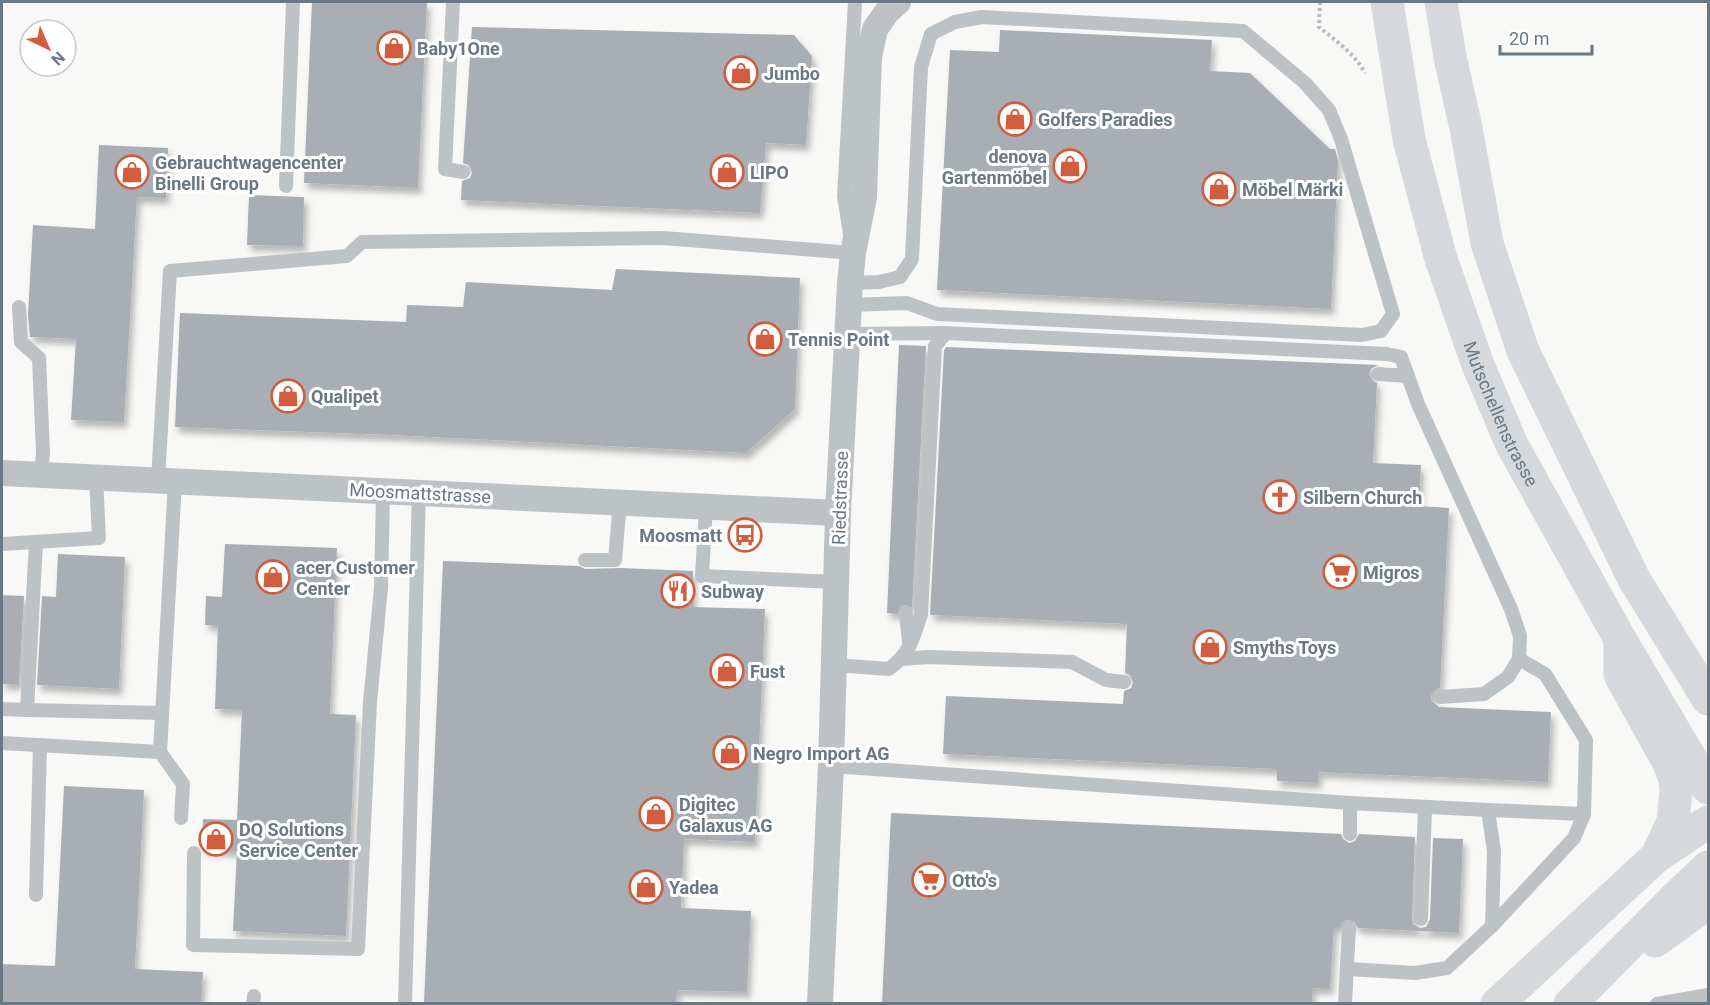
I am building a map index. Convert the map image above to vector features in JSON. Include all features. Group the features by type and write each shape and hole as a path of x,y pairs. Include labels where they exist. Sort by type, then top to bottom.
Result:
{"main road":[{"name":"Mutschellenstrasse","path":"1387,2 1409,139 1441,259 1478,365 1512,445 1620,639 1708,788"},
{"path":"1441,2 1487,243 1523,351 1634,579 1708,699"},
{"path":"1620,639 1620,675 1669,763 1676,780 1673,821 1658,856"},
{"path":"1497,1004 1658,856 1708,822"},
{"path":"1572,1002 1708,867"},
{"path":"1572,1002 1708,903"}],"street":[{"name":"Riedstrasse","path":"819,1004 831,766 838,513 853,253 864,197 869,57 875,29 898,2"},
{"name":"Moosmattstrasse","path":"2,473 838,513"}],"lane":[{"path":"286,186 293,2"},
{"path":"453,2 445,169 463,172"},
{"path":"181,818 183,784 160,752 170,271 347,256 362,242 663,238 853,253 844,196 855,2"},
{"path":"982,17 1243,31 1305,83 1329,110 1341,139 1393,314 1381,331 1362,335 937,314 907,303 850,294 879,282 900,277 912,259 921,68 932,34 955,22 982,17"},
{"path":"19,307 21,342 39,358 43,453 41,475"},
{"path":"834,665 889,669 906,653 921,615 935,346 946,333"},
{"path":"847,334 946,333 1388,354 1401,357 1418,404 1511,609 1520,636 1519,659 1508,677 1484,694 1440,697"},
{"path":"1377,374 1408,376"},
{"path":"2,544 99,538 96,477"},
{"path":"194,853 193,945 357,949 370,702 381,588 383,491"},
{"path":"405,1004 419,492"},
{"path":"585,560 615,560 620,502"},
{"path":"706,506 702,576 836,582"},
{"path":"27,710 36,542"},
{"path":"906,614 906,653"},
{"path":"906,653 928,657 1072,662 1106,680 1124,682"},
{"path":"1348,969 1415,974 1447,968 1492,926 1574,838 1584,814 1586,740 1545,674 1519,659"},
{"path":"2,709 162,713"},
{"path":"2,743 160,752"},
{"path":"36,895 40,746"},
{"path":"831,766 1425,808 1584,814"},
{"path":"1350,803 1350,834"},
{"path":"1421,919 1425,808"},
{"path":"1488,810 1494,851 1492,926"},
{"path":"1346,1004 1349,928"},
{"path":"1657,1004 1708,995"}],"building":[{"path":"312,2 427,2 418,188 304,183"},
{"path":"472,27 794,35 812,56 806,145 766,143 760,213 461,200 462,181 470,178 472,173 469,165 463,163"},
{"path":"1000,30 1212,40 1210,71 1250,73 1330,149 1335,149 1338,161 1331,309 937,290 950,50 999,52"},
{"path":"99,145 168,148 166,198 137,197 124,422 71,420 76,339 30,337 28,315 33,225 95,229"},
{"path":"249,195 304,197 303,246 247,245"},
{"path":"616,269 800,278 795,409 746,453 392,435 175,427 180,313 406,322 407,305 463,307 466,282 612,290"},
{"path":"899,345 926,346 912,608 906,605 901,606 897,614 887,613"},
{"path":"946,347 1378,365 1371,369 1369,374 1377,383 1373,463 1421,465 1419,506 1449,508 1440,688 1432,693 1432,701 1439,707 1551,712 1548,782 1318,772 1318,783 1277,781 1277,769 943,754 946,696 1123,704 1124,691 1131,688 1133,682 1130,675 1125,673 1127,624 930,615 944,350"},
{"path":"225,544 337,548 330,714 356,715 346,936 233,931 237,851 202,849 203,819 237,820 242,710 215,709 218,626 205,625 206,596 222,597"},
{"path":"58,554 125,557 119,689 37,685 42,596 56,597"},
{"path":"443,561 579,566 585,569 693,571 693,607 765,609 755,842 684,839 681,908 751,911 747,992 677,990 676,1004 424,1004"},
{"path":"2,595 24,596 19,684 2,684"},
{"path":"64,786 144,790 135,969 203,972 201,1004 2,1004 2,964 55,966"},
{"path":"891,813 1341,834 1343,839 1349,843 1355,841 1359,834 1415,837 1412,919 1413,924 1420,928 1426,927 1430,919 1433,838 1463,839 1459,933 1358,928 1354,921 1345,920 1340,927 1334,927 1330,989 1312,988 1312,1004 882,1004"}],"place":[{"name":"Baby1One","path":"394,48"},
{"name":"Jumbo","path":"741,73"},
{"name":"Golfers Paradies","path":"1015,119"},
{"name":"denova Gartenmöbel","path":"1070,166"},
{"name":"Gebrauchtwagencenter Binelli Group","path":"132,172"},
{"name":"LIPO","path":"727,172"},
{"name":"Möbel Märki","path":"1219,189"},
{"name":"Tennis Point","path":"765,339"},
{"name":"Qualipet","path":"288,396"},
{"name":"Silbern Church","path":"1280,497"},
{"name":"Moosmatt","path":"745,535"},
{"name":"Migros","path":"1340,572"},
{"name":"acer Customer Center","path":"273,577"},
{"name":"Subway","path":"678,591"},
{"name":"Smyths Toys","path":"1210,647"},
{"name":"Fust","path":"727,671"},
{"name":"Negro Import AG","path":"730,753"},
{"name":"Digitec Galaxus AG","path":"656,814"},
{"name":"DQ Solutions Service Center","path":"216,839"},
{"name":"Otto's","path":"929,880"},
{"name":"Yadea","path":"646,887"}]}
